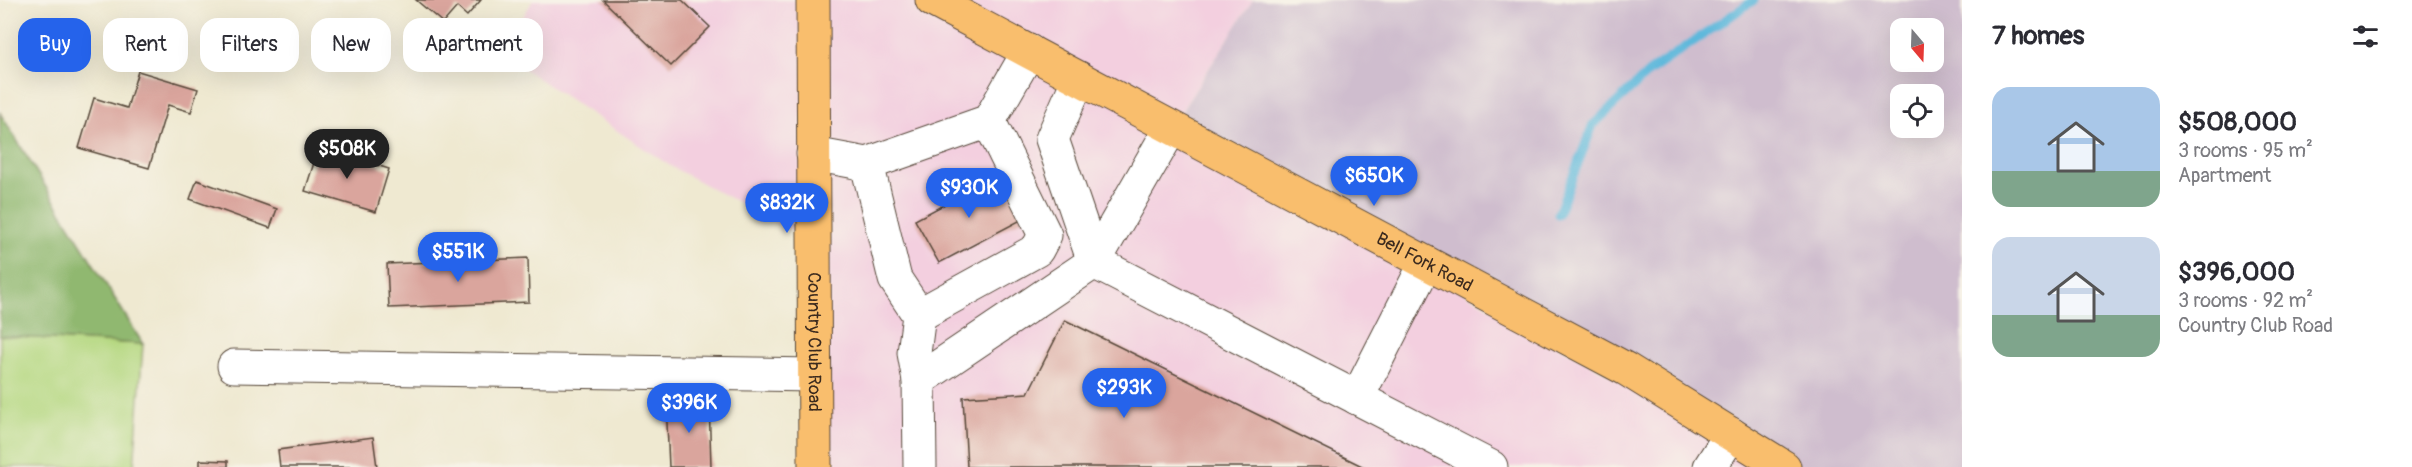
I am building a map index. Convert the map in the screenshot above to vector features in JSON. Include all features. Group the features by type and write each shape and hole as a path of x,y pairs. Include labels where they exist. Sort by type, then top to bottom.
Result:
{"main road":[{"name":"Country Club Road","path":"813,0 815,467"},
{"name":"Bell Fork Road","path":"932,0 1626,369 1784,467"}],"street":[{"path":"813,154 867,164 989,121 1029,51"},
{"path":"1079,78 1052,139 1094,262 1491,467"},
{"path":"919,315 1037,250 1045,235 989,121"},
{"path":"919,380 1094,262 1171,128"},
{"path":"867,164 883,220 895,279 919,315 914,353 919,380 920,467"},
{"path":"1357,398 1426,263"},
{"path":"234,366 813,375"},
{"path":"1710,467 1731,434"}],"shaded area":[{"path":"533,0 1253,0 1171,127 1772,467 817,467 813,242 672,167 528,72 543,72 543,18 522,18"},
{"path":"1253,0 1962,0 1962,467 1784,467 1171,128"}],"green space":[{"path":"0,113 143,344 0,336"},
{"path":"0,336 143,344 134,467 0,467"}],"building":[{"path":"416,0 481,0 467,16 457,7 447,18 437,18"},
{"path":"603,0 682,0 710,27 671,66"},
{"path":"138,72 198,89 191,112 168,105 149,168 79,148 94,98 127,108"},
{"path":"319,147 389,169 376,212 305,191"},
{"path":"1000,175 1023,219 939,263 915,220"},
{"path":"197,180 277,209 270,228 190,199"},
{"path":"528,258 529,302 389,308 387,264"},
{"path":"1065,320 1364,467 967,467 963,397 1028,393"},
{"path":"709,400 711,467 669,467 666,401"},
{"path":"373,437 377,467 280,467 278,450"},
{"path":"200,460 228,461 228,467 200,467"}],"waterway":[{"path":"1558,214 1593,125 1649,72 1754,0"}]}
